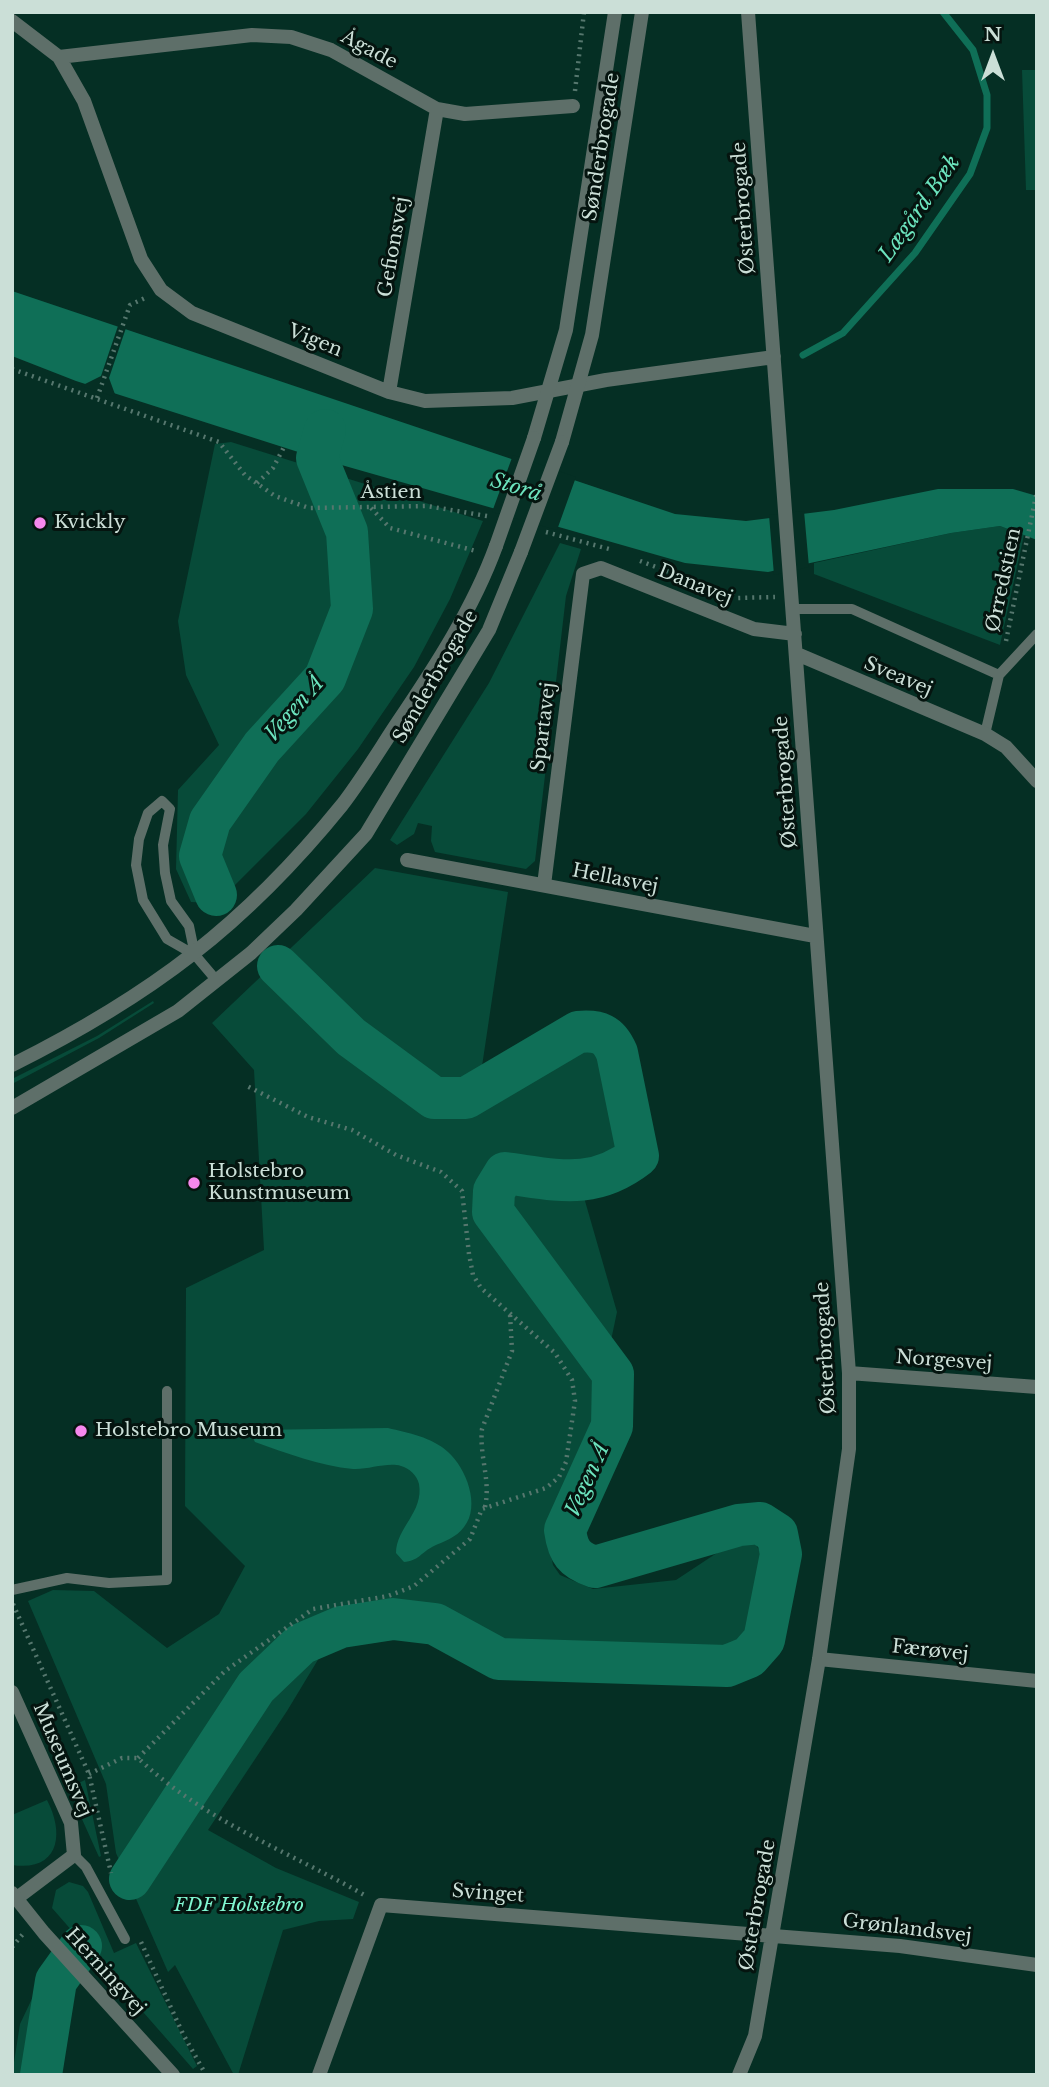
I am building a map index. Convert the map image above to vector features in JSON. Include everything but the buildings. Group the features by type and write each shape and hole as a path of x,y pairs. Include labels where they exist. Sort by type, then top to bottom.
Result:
{"street":[{"name":"Sønderbrogade","path":"12,1065 122,1006 195,954 269,887 343,803 423,686 494,551 549,391 566,330 615,12"},
{"name":"Sønderbrogade","path":"12,1107 165,1020 217,981 296,910 366,834 489,630 562,442 592,335 642,12"},
{"name":"Østerbrogade","path":"739,2075 755,2036 773,1935 819,1659 849,1449 849,1373 748,12"},
{"name":"Vigen","path":"12,21 59,57 84,101 141,259 161,290 192,313 388,392 425,401 512,398 774,357"},
{"name":"Ågade","path":"59,57 252,35 291,37 331,50 437,108 465,114 573,106"},
{"name":"Gefionsvej","path":"388,392 437,108"},
{"name":"Danavej","path":"583,574 601,568 754,629 795,635"},
{"name":"Spartavej","path":"544,885 583,574"},
{"name":"Sveavej","path":"797,654 985,734 1006,747 1037,781"},
{"name":"Hellasvej","path":"407,860 816,936"},
{"name":"Norgesvej","path":"849,1373 1037,1387"},
{"name":"Færøvej","path":"819,1659 1037,1681"},
{"name":"Museumsvej","path":"12,1692 71,1823 74,1855"},
{"path":"14,1898 74,1855"},
{"name":"Herningvej","path":"14,1898 173,2075"},
{"name":"Svinget","path":"381,1905 773,1935"},
{"path":"320,2075 381,1905"},
{"name":"Grønlandsvej","path":"773,1935 900,1946 1037,1965"}],"lane":[{"path":"793,598 852,610 999,675"},
{"path":"985,734 999,675 1037,634"},
{"path":"195,954 189,926 171,901 164,873 163,845 170,809 162,801 148,813 139,839 136,865 143,900 167,939 195,954 217,981"},
{"path":"12,1590 67,1577 109,1583 167,1580 167,1391"},
{"path":"74,1855 86,1867 125,1939"}],"path":[{"path":"573,106 584,12"},
{"path":"98,396 130,304"},
{"name":"Åstien","path":"12,369 98,396 219,442 245,475 275,496 309,508 427,506 492,517"},
{"path":"257,483 273,468 284,447"},
{"name":"Ørredstien","path":"999,675 1037,491"},
{"path":"370,507 390,528 494,551"},
{"path":"542,531 616,552"},
{"path":"628,556 737,598 793,598"},
{"path":"138,1758 225,1671 313,1609 388,1596 414,1586 470,1539 478,1514 485,1507 519,1499 546,1488 559,1476 566,1462 575,1401 572,1380 555,1353 481,1288 473,1275 462,1191 454,1181 441,1172 397,1155 352,1130 308,1117 245,1085"},
{"path":"485,1507 489,1488 481,1442 482,1429 512,1351 509,1313"},
{"path":"12,1603 89,1774 122,1758 138,1758 166,1785 215,1818 381,1905"}],"green space":[{"path":"1022,70 1037,70 1037,190 1026,190"},
{"path":"231,442 483,521 450,599 414,667 358,749 306,814 229,891 211,903 191,902 176,869 178,790 219,745 186,675 178,621 215,444"},
{"path":"1000,526 1024,535 1000,645 814,574 814,563 951,533"},
{"path":"560,543 581,549 566,596 535,861 526,869 435,852 431,841 432,826 418,823 414,834 397,845 390,840 489,683"},
{"name":"FDF Holstebro","path":"375,868 508,892 481,1073 577,1046 602,1052 623,1142 583,1194 617,1312 594,1421 548,1540 553,1565 560,1575 593,1589 676,1580 738,1539 755,1543 763,1557 752,1632 725,1652 513,1651 394,1609 345,1615 287,1711 208,1830 276,1868 359,1902 353,1919 319,1921 283,1930 238,2075 234,2075 175,1965 168,1972 116,1853 106,1784 28,1601 53,1590 94,1591 167,1648 219,1614 245,1566 185,1506 186,1288 264,1250 254,1070 212,1023"},
{"path":"153,1001 154,1003 99,1038 12,1084 12,1079 97,1036"},
{"path":"85,1780 101,1856 99,1857 68,1788"},
{"path":"47,1800 56,1825 54,1848 40,1863 28,1866 12,1865 12,1815"},
{"path":"69,1882 83,1886 88,1892 114,1953 136,1943 197,2066 193,2069 52,1908 56,1890"},
{"path":"47,1967 45,1986 35,2009 35,2044 26,2074 12,2075 20,2024"}],"water":[{"name":"Storå","path":"12,291 675,514 746,521 834,510 938,489 1013,489 1037,496 1037,540 1000,526 951,533 768,572 685,563 317,458 76,381 12,356"},
{"path":"388,1428 427,1439 448,1452 465,1477 471,1498 469,1518 461,1531 416,1558 404,1562 396,1553 397,1544 418,1503 419,1494 418,1481 410,1470 396,1465 353,1469 328,1465 255,1442 253,1438 257,1430"}],"pier":[{"path":"119,323 127,325 109,378 116,397 81,386 101,376"},
{"path":"513,455 576,477 557,530 492,512"},
{"path":"804,511 809,567 774,575 769,515"}],"waterway":[{"name":"Lægård Bæk","path":"803,355 843,333 915,253 970,174 987,128 987,95 973,50 943,12"},
{"name":"Vegen Å","path":"216,895 200,856 210,821 262,747 325,678 352,609 347,532 317,458 325,430"},
{"name":"Vegen Å","path":"130,1879 256,1687 301,1644 341,1627 393,1619 435,1624 499,1659 727,1666 749,1657 764,1640 781,1554 777,1534 760,1523 739,1525 595,1567 577,1558 568,1544 565,1530 612,1426 613,1374 493,1212 494,1191 505,1173 559,1180 590,1179 622,1167 638,1156 617,1053 607,1037 592,1032 578,1032 466,1098 434,1098 351,1037 278,966"},
{"name":"Vegen Å","path":"41,2075 56,1981 81,1946"}],"place":[{"name":"Kvickly","path":"40,523"},
{"name":"Holstebro Kunstmuseum","path":"194,1183"},
{"name":"Holstebro Museum","path":"81,1431"}]}
